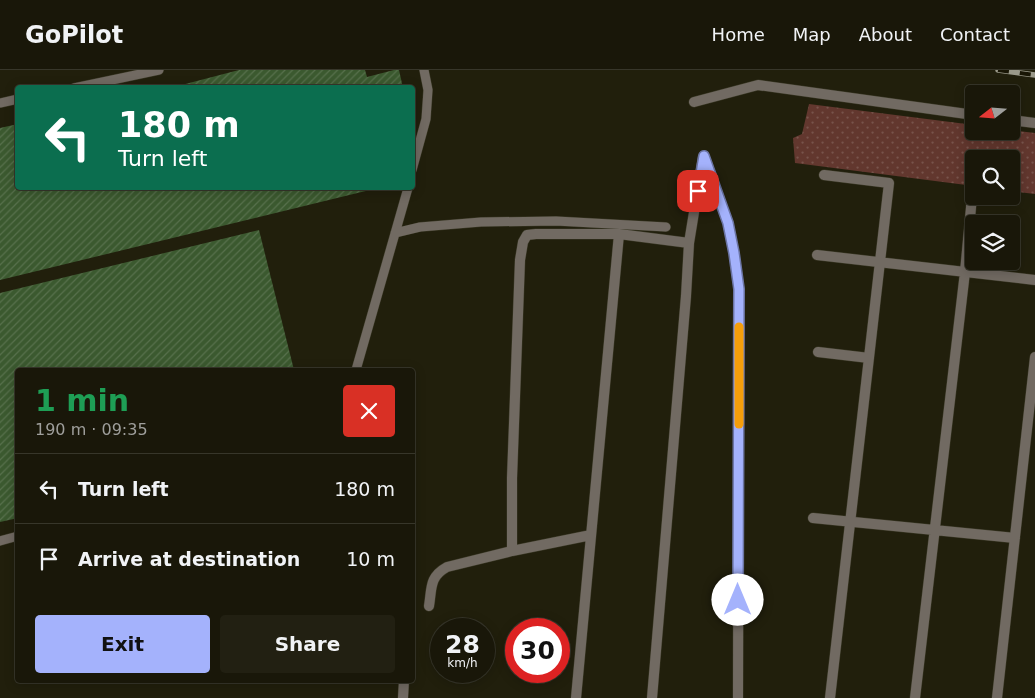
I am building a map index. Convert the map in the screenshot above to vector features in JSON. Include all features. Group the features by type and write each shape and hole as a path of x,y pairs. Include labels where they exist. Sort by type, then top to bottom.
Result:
{"street":[{"path":"694,102 758,85 965,113"},
{"path":"1020,121 1035,123"},
{"path":"652,698 686,306 689,243 704,156 728,223 739,289 738,698"},
{"path":"824,175 889,183 830,698"},
{"path":"915,698 971,205"},
{"path":"512,551 512,478 520,260 523,242 527,235 619,234 689,243"},
{"path":"576,698 619,234"},
{"path":"818,255 1035,280"},
{"path":"818,352 869,358"},
{"path":"997,698 1035,357"},
{"path":"813,518 1015,538"},
{"path":"429,606 433,580 438,572 447,568 512,551 591,535"},
{"path":"403,698 404,683"}],"lane":[{"path":"88,85 159,70"},
{"path":"415,159 426,118 428,90 424,70"},
{"path":"0,103 15,100"},
{"path":"357,368 407,190"},
{"path":"395,233 420,227 481,222 556,221 666,227"},
{"path":"0,540 15,537"}],"shaded area":[{"path":"809,104 965,124 965,140 1020,140 1020,131 1035,133 1035,194 1020,192 1020,150 965,150 965,185 795,163 793,138 802,134"}],"building":[{"path":"239,70 365,70 367,77 399,70 402,85 182,85"},
{"path":"15,125 15,190 370,190 0,280 0,128"},
{"path":"259,230 294,368 15,368 15,519 0,522 0,293"}],"railway":[{"path":"998,70 1035,75"}],"slow traffic":[{"path":"739,327 739,424"}],"route":[{"path":"698,191 704,156 728,223 739,289 738,600"}]}
